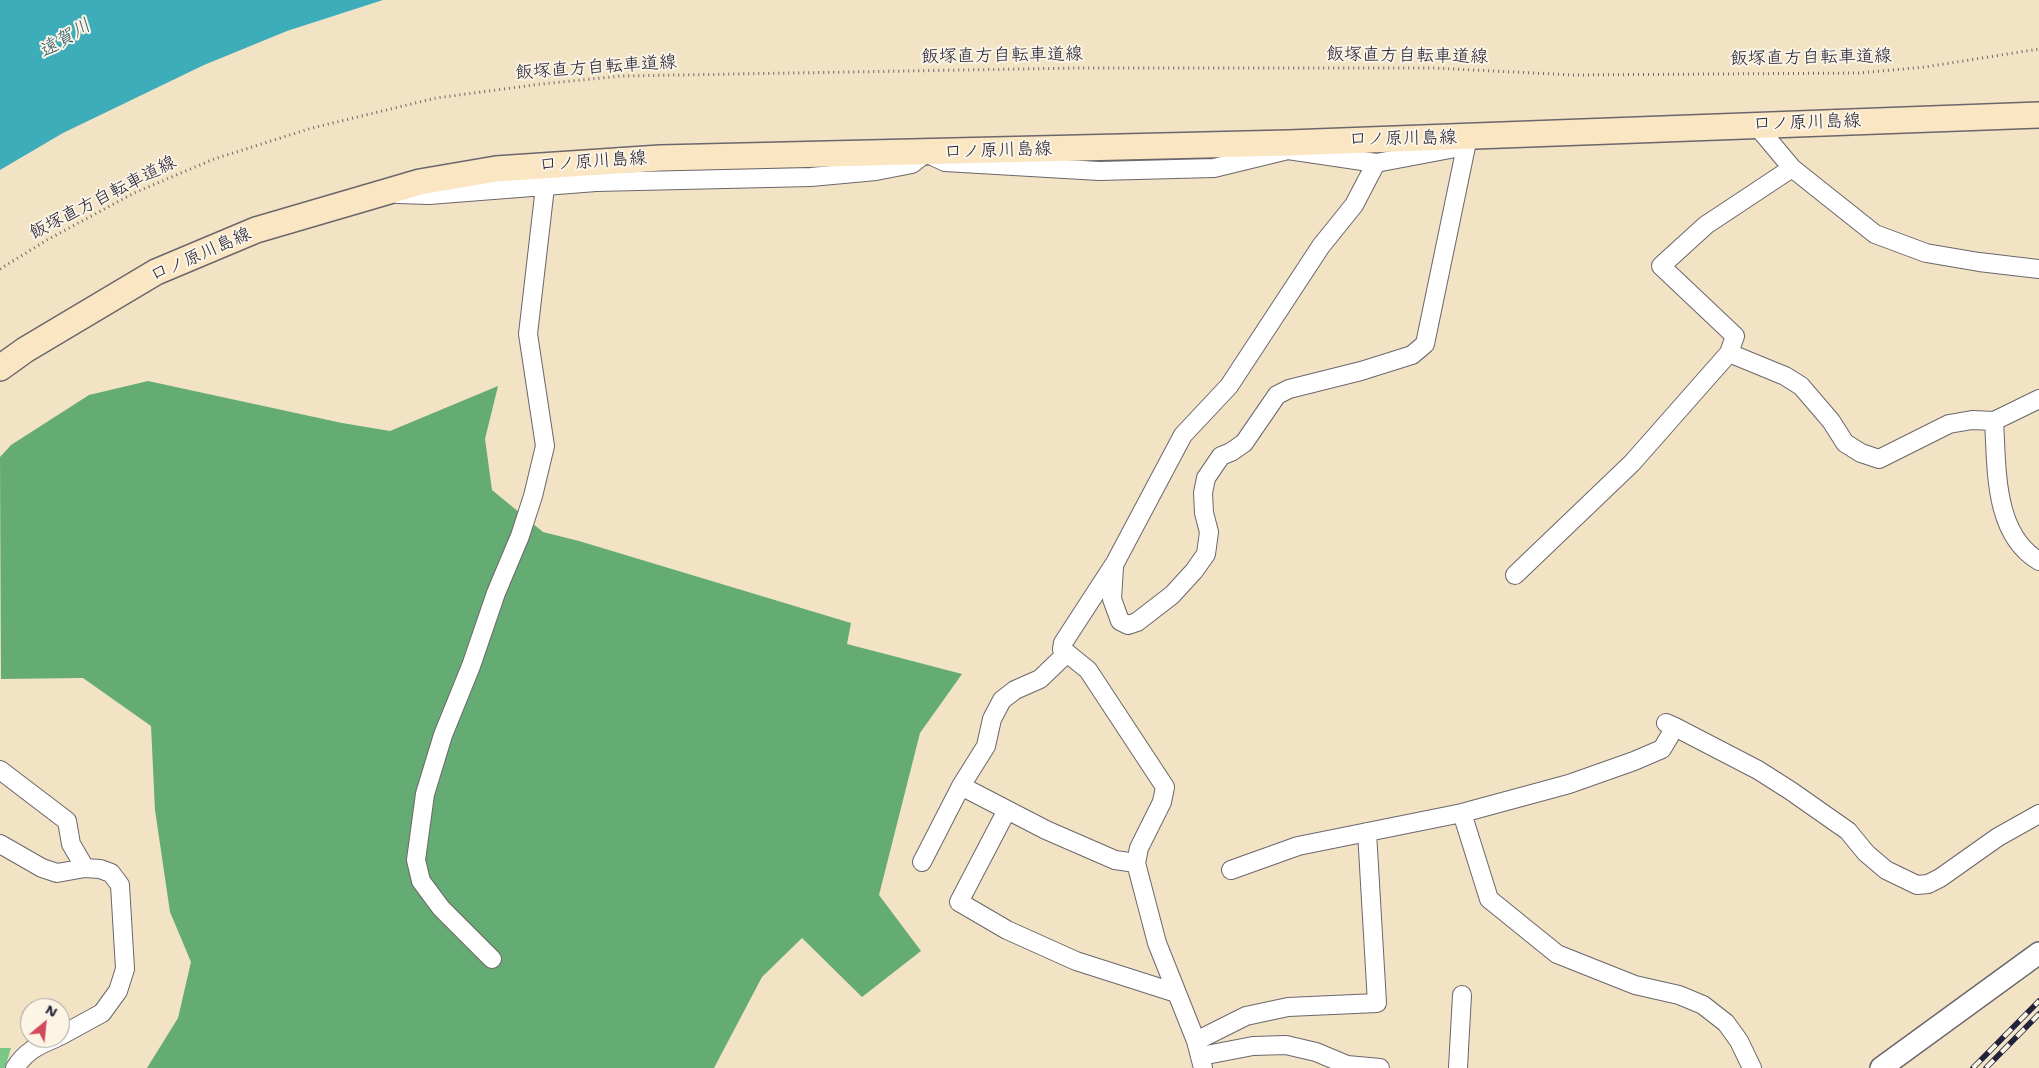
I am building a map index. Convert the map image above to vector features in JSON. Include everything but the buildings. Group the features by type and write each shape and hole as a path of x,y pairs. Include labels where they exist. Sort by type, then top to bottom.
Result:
{"main road":[{"name":"口ノ原川島線","path":"0,368 26,350 156,272 256,230 420,182 486,171 551,164 754,155 1288,147 1360,139 1467,141 1756,124 2039,115"}],"street":[{"path":"1756,124 1792,168 1875,234 1926,253 2039,269"},
{"path":"1115,563 1112,599 1120,621 1128,624 1136,622 1172,595 1194,571 1206,554 1209,532 1203,492 1206,478 1221,456 1244,443 1277,395 1289,389 1361,371 1412,355 1424,344 1467,141 1376,163 1288,147"},
{"path":"382,194 429,195 596,182 820,176 876,171 912,164 926,153"},
{"path":"1200,1055 1157,943 1136,863 1139,848 1162,802 1165,787 1088,670 1066,654 1062,649 1063,643 1115,563 1183,435 1229,386 1321,246 1354,206 1376,163"},
{"path":"1515,575 1632,463 1729,353 1735,336 1661,266 1706,225 1792,168"},
{"path":"492,959 442,908 421,881 416,860 428,786 443,735 471,666 496,593 520,536 533,496 545,446 528,334 544,186"},
{"path":"1729,353 1785,376 1801,386 1831,420 1845,443 1861,453 1879,459 1948,424 1972,420 1994,421 2039,399"},
{"path":"1994,421 1998,490 2003,513 2022,547 2039,561"},
{"path":"922,862 961,786 986,746 992,719 1002,700 1015,690 1040,679 1066,654"},
{"path":"1231,870 1298,846 1462,813 1569,784 1634,762 1662,750 1670,725 1758,770 1791,791 1848,831 1866,853 1886,870 1917,885 1928,884 1940,878 1998,837 2039,814"},
{"path":"0,770 67,821 71,844 85,868"},
{"path":"961,786 1046,830 1115,860 1136,863"},
{"path":"1007,810 959,902 1007,930 1076,960 1176,993"},
{"path":"1462,813 1489,899 1557,954 1635,985 1679,995 1703,1005 1726,1023 1739,1041 1752,1068"},
{"path":"1200,1055 1246,1016 1288,1007 1377,1003 1367,832"},
{"path":"0,844 42,868 57,873 85,868 100,869 111,873 120,885 125,969 118,991 102,1013 70,1031"},
{"path":"1881,1068 2039,953"},
{"path":"1458,1068 1462,995"},
{"path":"1200,1055 1253,1046 1286,1046 1316,1052 1347,1065 1380,1068"},
{"path":"15,1068 22,1057 34,1048"}],"path":[{"name":"飯塚直方自転車道線","path":"0,269 47,240 134,193 214,159 312,128 436,98 541,84 622,76 1078,68 1432,68 1574,75 1858,73 1925,67 2039,49"}],"green space":[{"path":"148,381 342,423 390,431 498,386 485,439 492,490 543,532 579,541 851,623 847,644 962,674 920,733 879,895 921,951 862,997 802,938 762,977 714,1068 147,1068 178,1018 191,962 170,912 155,810 151,726 83,678 1,679 0,457 11,445 89,395"},
{"path":"0,1048 11,1048 5,1068 0,1068"}],"water":[{"name":"遠賀川","path":"0,0 383,0 287,31 204,65 63,133 0,170"}],"railway":[{"path":"1973,1068 2039,1001"},
{"path":"1986,1068 2039,1014"}]}
